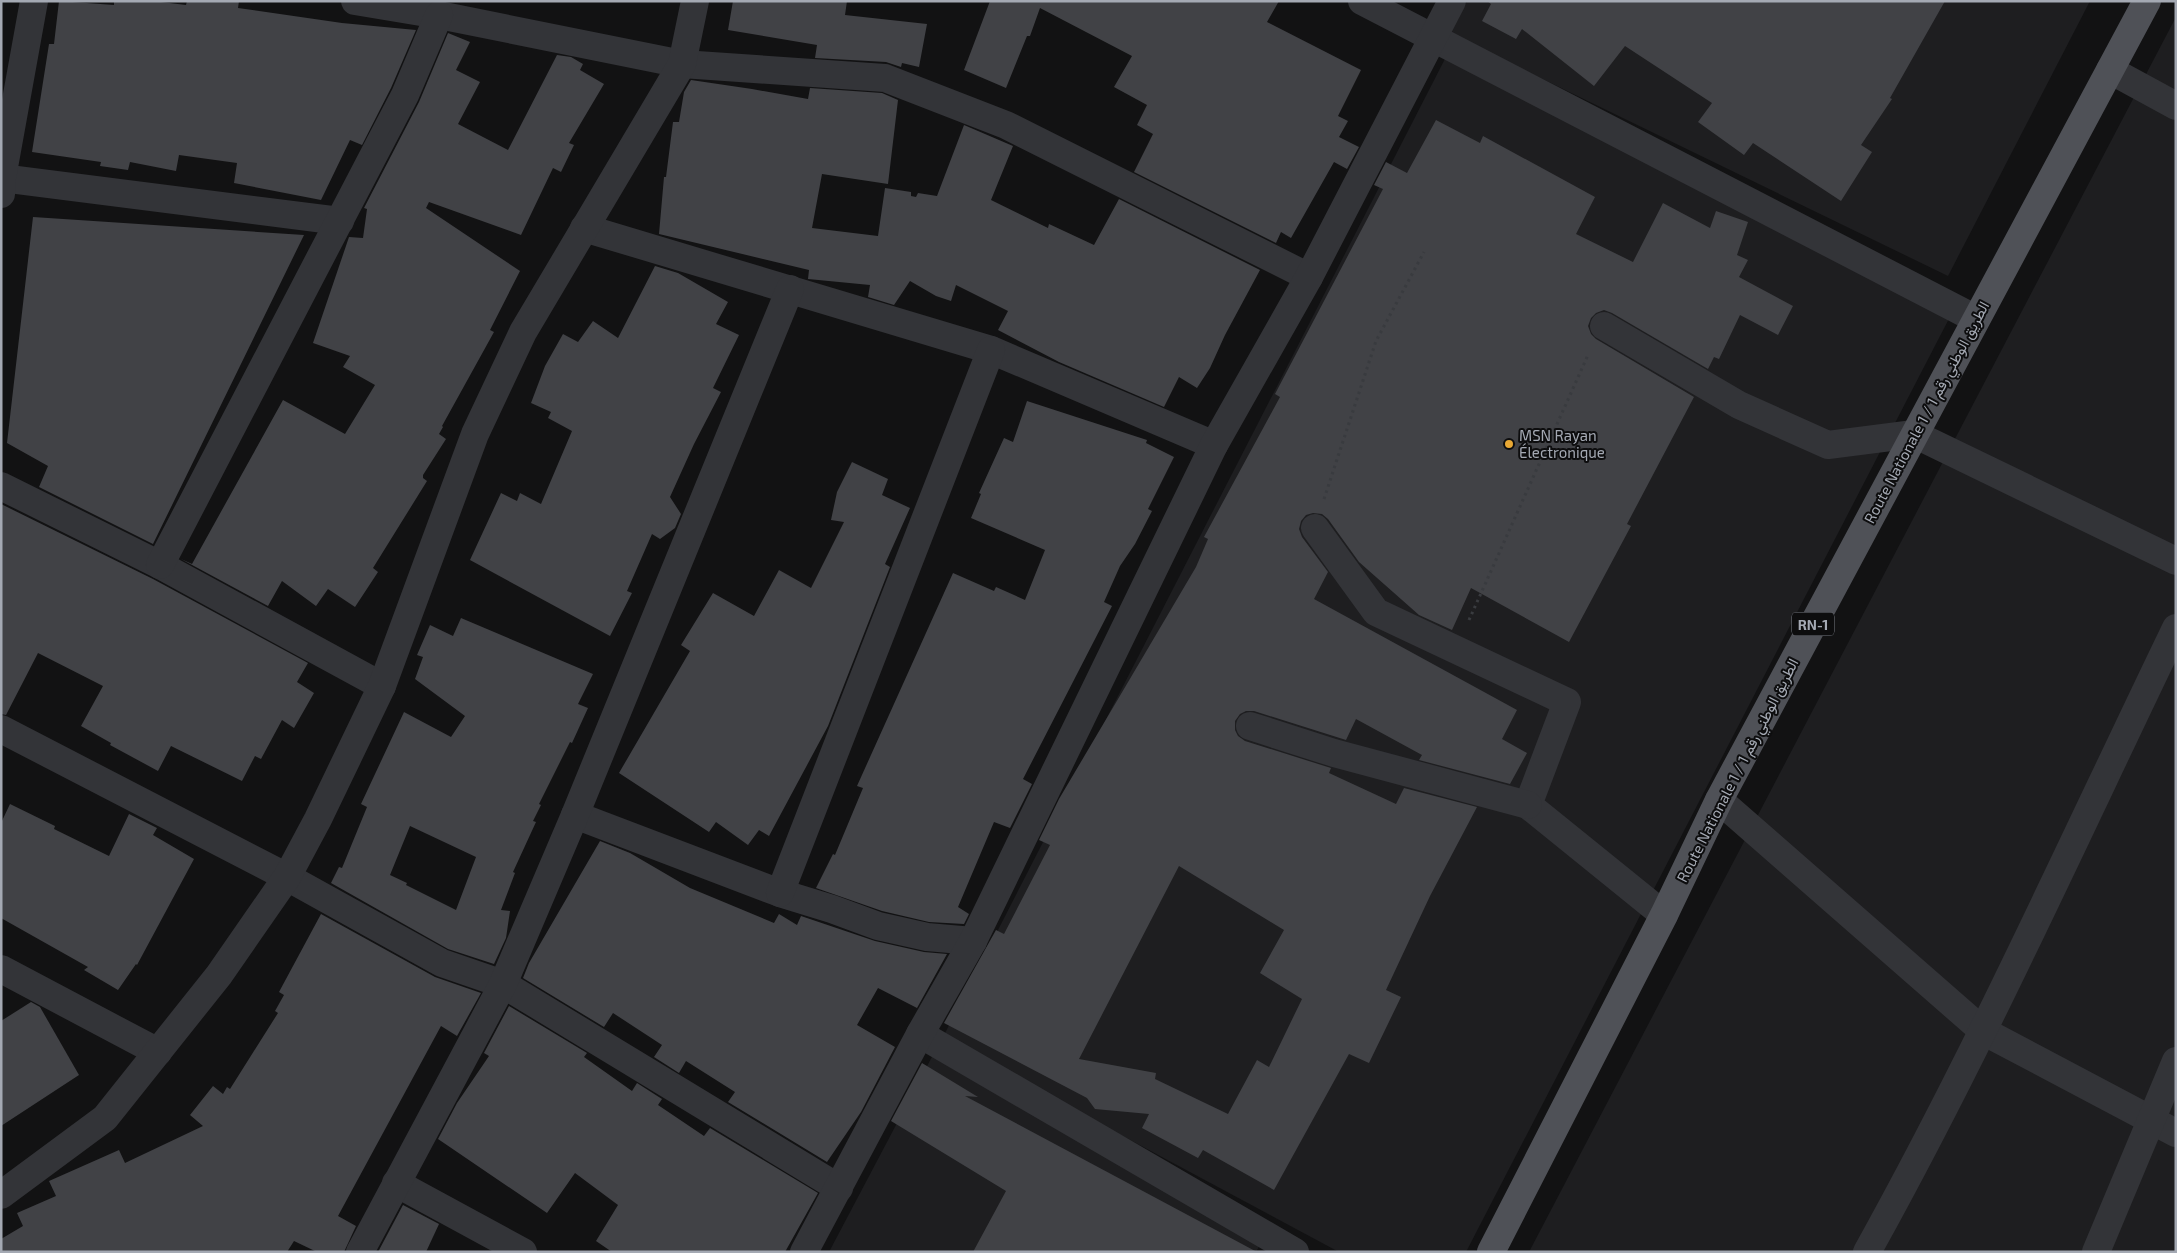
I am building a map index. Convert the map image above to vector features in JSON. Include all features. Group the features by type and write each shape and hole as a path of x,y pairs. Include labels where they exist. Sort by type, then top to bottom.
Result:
{"main road":[{"name":"Route Nationale 1 / الطريق الوطني رقم 1","path":"1491,1252 1664,915 1719,800 2147,1"}],"street":[{"path":"34,1 2,183 340,221"},
{"path":"355,1 438,15 682,64 885,78 1006,125 1309,277"},
{"path":"1,1195 105,1118 219,975 287,877 318,819 382,686 475,434 523,332 682,64 695,1"},
{"path":"1362,1 1976,319"},
{"path":"804,1252 920,1034 973,941 1214,445 1309,277 1452,1"},
{"path":"160,564 405,95 438,15"},
{"path":"2110,70 2176,106"},
{"path":"584,228 991,350 1214,445"},
{"path":"360,1252 503,984 575,815 790,290"},
{"path":"1604,326 1738,406 1828,445 1914,434 2176,561"},
{"path":"780,893 991,350"},
{"path":"1,486 160,564 382,686"},
{"path":"1315,528 1376,612 1567,702 1528,805"},
{"path":"1867,1252 1905,1183 1983,1031 2176,628"},
{"path":"1250,726 1334,753 1528,805 1664,915"},
{"path":"1,729 287,877 442,963 503,984 839,1188"},
{"path":"1719,800 1983,1031 2176,1133"},
{"path":"575,815 780,893 878,926 927,937 973,941"},
{"path":"1,969 158,1052"},
{"path":"920,1034 1296,1252"},
{"path":"2096,1252 2176,1061"},
{"path":"396,1183 523,1252"}],"path":[{"path":"1315,528 1376,341 1424,252"},
{"path":"1456,651 1518,508 1592,347 1604,326"}],"shaded area":[{"path":"1467,1 2090,1 1948,276 1450,34"},
{"path":"2176,17 2176,1252 1529,1252"},
{"path":"1447,55 1954,309 1466,1252 1339,1252 942,1039"},
{"path":"934,1053 1262,1241 1256,1252 829,1252"}],"building":[{"path":"59,1 114,5 114,1 153,1 186,5 187,1 239,1 238,8 342,23 416,30 391,88 362,145 350,140 321,200 234,183 237,163 179,155 176,171 130,162 128,170 100,166 101,162 32,152 49,44 54,44"},
{"path":"733,1 847,1 845,15 927,24 919,67 902,63 901,67 886,62 815,58 817,45 728,30"},
{"path":"990,1 1279,1 1267,22 1361,70 1338,116 1348,121 1339,137 1359,147 1347,169 1334,162 1291,238 1281,232 1276,243 1134,172 1153,134 1137,125 1147,105 1114,87 1132,56 1040,8 1030,36 1027,36 1006,88 964,70"},
{"path":"1487,1 1945,1 1890,98 1892,99 1861,145 1872,152 1841,201 1753,143 1744,155 1698,122 1712,103 1625,46 1594,86 1522,29 1516,39 1482,21 1491,4"},
{"path":"448,33 470,42 456,70 480,82 458,124 508,150 557,55 571,57 583,64 580,70 604,84 569,143 574,145 561,172 553,168 521,235 429,202 426,208 520,271 490,330 494,332 442,426 439,434 446,439 423,475 423,478 427,481 373,568 378,572 355,607 328,589 316,606 282,581 268,606 181,559 192,564 283,400 345,434 375,385 343,367 350,356 313,343 349,237 363,238 367,209 364,208 419,102"},
{"path":"691,80 808,99 810,88 882,93 898,100 888,184 822,174 812,228 878,236 885,188 911,192 911,196 916,197 918,193 937,196 964,125 1013,146 991,200 1048,228 1049,224 1094,245 1119,199 1260,270 1225,335 1210,368 1197,388 1179,377 1164,407 1059,362 998,330 1008,311 956,285 951,301 936,296 910,281 894,305 868,297 870,285 808,279 809,270 659,234 664,177 666,177 673,122 679,122 684,92"},
{"path":"1436,120 1480,143 1483,136 1595,197 1576,234 1633,262 1663,203 1710,228 1716,211 1748,222 1737,255 1748,260 1739,277 1793,306 1778,335 1740,315 1719,359 1714,357 1708,369 1612,313 1604,310 1596,313 1591,318 1588,326 1591,334 1596,339 1694,397 1627,524 1631,526 1569,642 1471,588 1452,630 1419,615 1359,562 1328,519 1322,514 1313,513 1306,515 1301,521 1299,529 1302,537 1328,572 1314,599 1517,710 1502,739 1527,753 1510,784 1419,760 1422,755 1356,719 1346,740 1254,711 1246,711 1240,714 1235,721 1235,730 1238,736 1245,741 1331,768 1329,773 1396,804 1404,788 1477,807 1430,896 1386,990 1401,997 1369,1063 1349,1054 1274,1190 1203,1150 1198,1158 1142,1128 1149,1114 1095,1109 1087,1098 944,1023 996,930 1004,934 1050,845 1039,840 1059,799 1196,567 1208,539 1204,537 1280,397 1275,394 1383,189 1374,185 1386,162 1407,173","holes":["1179,866 1284,930 1260,973 1302,999 1269,1067 1257,1060 1228,1114 1155,1079 1156,1073 1079,1059"]},
{"path":"33,217 304,235 153,544 39,487 48,466 7,443"},
{"path":"655,266 678,273 728,302 716,324 739,335 713,388 721,392 694,444 670,497 681,514 675,528 660,539 652,534 627,591 632,593 610,636 470,560 501,493 517,501 520,493 541,504 572,431 548,418 551,412 531,403 545,366 563,334 578,342 593,321 618,338"},
{"path":"1027,401 1147,440 1146,443 1174,457 1148,509 1152,511 1135,544 1120,566 1104,602 1112,606 1023,779 1032,784 1010,828 994,822 958,907 969,914 964,924 929,922 882,911 816,888 833,854 835,855 863,788 857,786 953,573 994,591 996,587 1025,600 1045,550 971,518 981,494 979,493 1004,438 1013,442"},
{"path":"852,462 888,479 882,495 910,508 885,564 890,567 828,726 769,836 759,830 748,845 716,822 709,832 619,773 690,651 681,645 713,593 754,616 779,570 811,588 844,522 831,520 837,492"},
{"path":"1,504 153,579 308,663 297,682 314,693 294,728 282,720 261,759 255,756 242,781 171,746 158,771 110,745 111,743 81,726 103,686 38,653 6,715 1,714"},
{"path":"461,618 593,674 578,704 588,708 572,743 570,742 539,804 541,805 533,821 536,822 513,872 515,873 501,910 510,911 506,938 494,964 448,949 331,883 339,867 342,868 367,807 361,804 404,712 451,737 465,716 415,679 423,657 417,655 430,625 453,636","holes":["410,826 476,857 456,910 390,875"]},
{"path":"10,804 55,826 54,829 109,856 129,814 157,828 153,835 194,859 137,965 118,990 84,970 88,967 1,918 1,823"},
{"path":"600,841 630,853 690,888 774,923 779,914 797,925 801,916 875,941 924,952 947,954 917,1008 878,988 857,1025 895,1047 861,1112 827,1162 728,1102 735,1092 686,1061 679,1073 654,1057 662,1045 613,1013 604,1027 523,978 529,963"},
{"path":"321,914 435,977 481,993 457,1036 441,1026 338,1216 356,1226 344,1252 317,1252 294,1241 287,1252 1,1252 1,1239 23,1226 17,1213 56,1196 49,1181 119,1150 125,1163 203,1126 190,1115 213,1086 223,1094 227,1087 230,1089 278,1013 275,1011 284,995 279,992"},
{"path":"31,1002 40,1007 79,1075 1,1126 1,1021"},
{"path":"509,1006 587,1053 584,1057 632,1091 637,1083 662,1099 658,1105 704,1136 710,1128 818,1193 785,1252 612,1252 596,1241 618,1205 575,1173 547,1213 438,1139 457,1103 489,1056 484,1053"},
{"path":"922,1063 978,1097 965,1096 1257,1252 973,1252 1006,1191 891,1121"},
{"path":"403,1205 439,1224 426,1252 378,1252"}],"place":[{"name":"MSN Rayan Électronique","path":"1509,444"}]}
